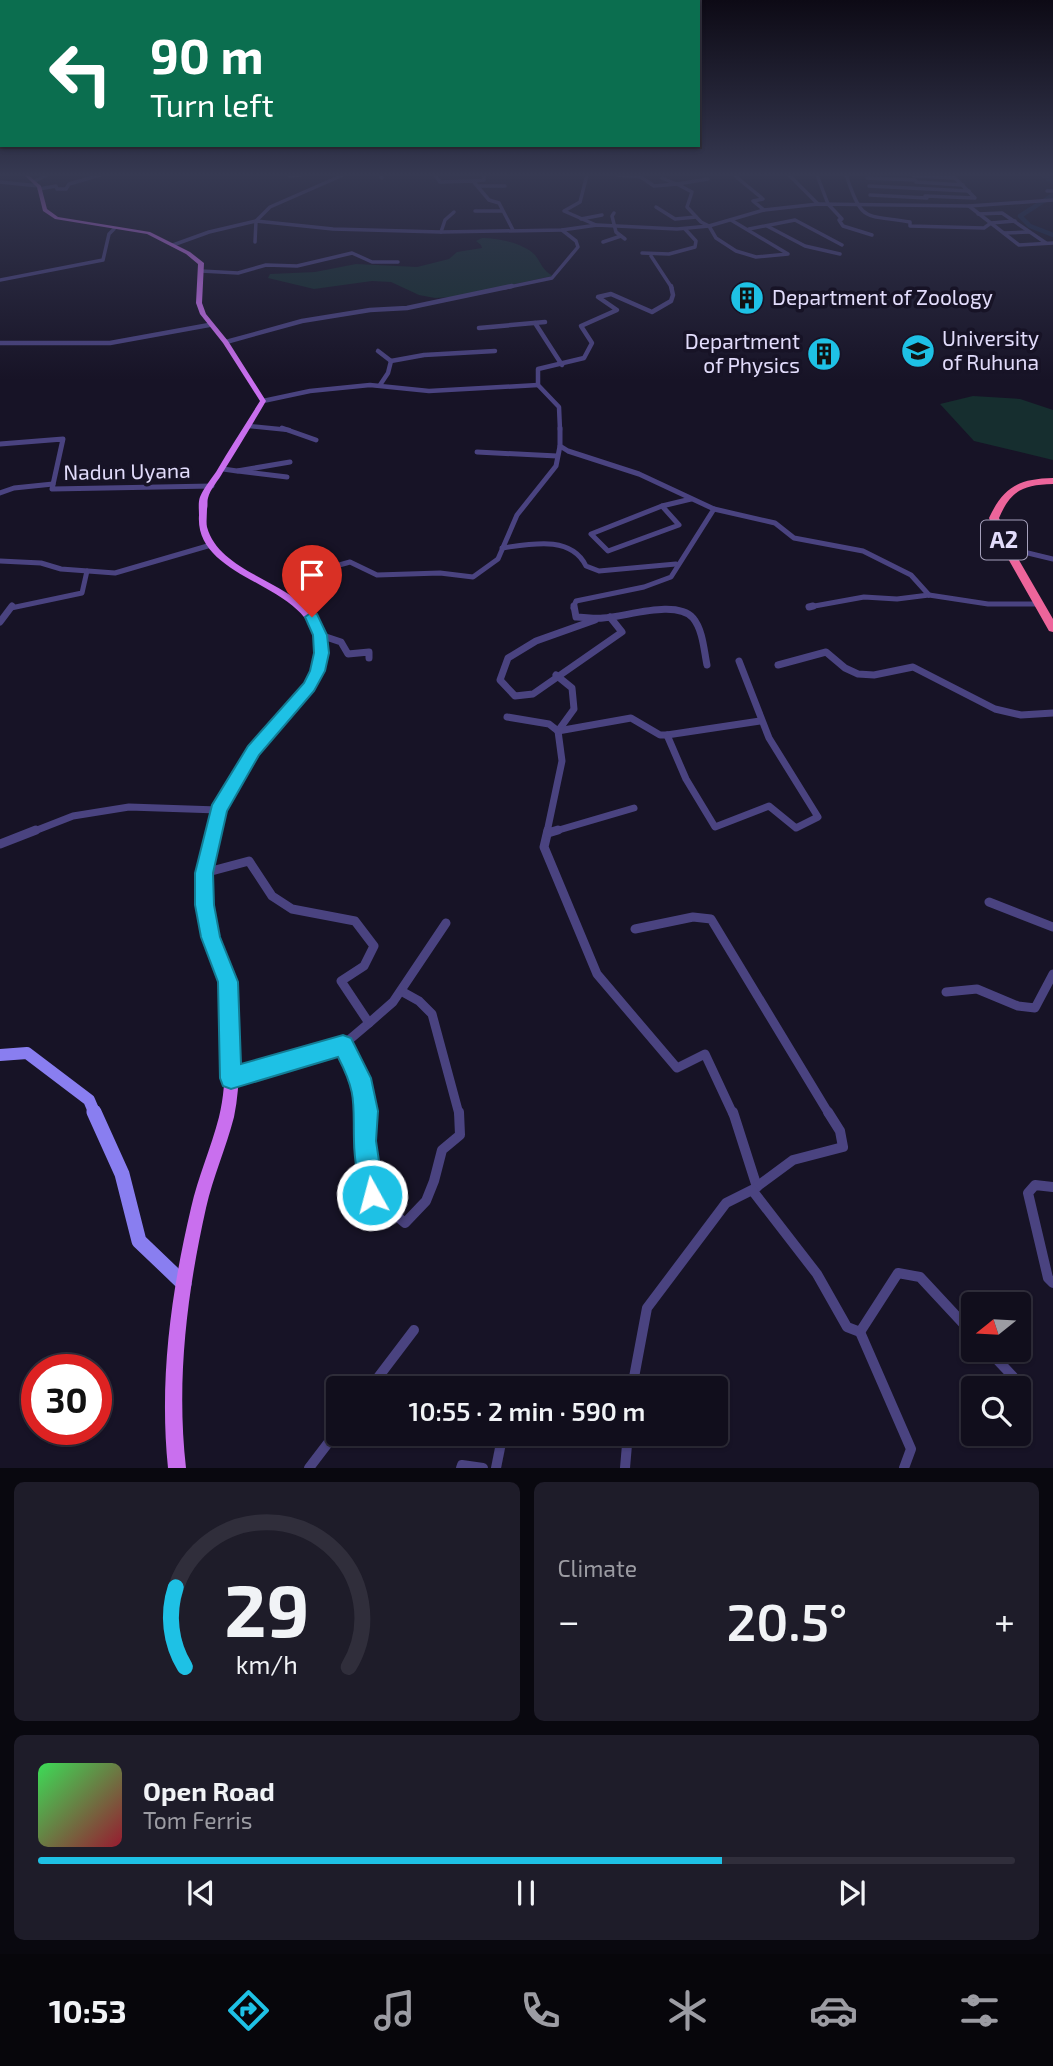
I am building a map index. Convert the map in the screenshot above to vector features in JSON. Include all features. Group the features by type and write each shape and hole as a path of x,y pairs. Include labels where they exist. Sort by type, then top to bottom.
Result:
{"highway":[{"name":"A2","path":"1052,624 1007,548 994,518 1001,500 1014,487 1024,483 1053,481"}],"main road":[{"path":"170,244 201,263 199,303 209,325 226,342 263,401 204,497 200,511 201,525 211,545 244,574 292,600 312,617 320,635 322,653 318,671 309,687 253,751 218,810 204,873 205,905 211,937 228,982 230,1111 199,1204 185,1284 174,1378 177,1468"},
{"path":"0,1055 27,1053 89,1100 122,1174 139,1241 185,1284"}],"street":[{"path":"0,280 103,260 107,244"},
{"path":"173,245 177,244"},
{"path":"226,342 302,321 370,310 407,308 552,278 578,247 577,244"},
{"path":"642,253 651,256 677,253 695,247 695,244"},
{"path":"725,244 743,255 757,258 788,254 771,244"},
{"path":"800,244 840,254"},
{"path":"1016,244 1050,244"},
{"path":"201,271 238,273 266,265 296,266 352,253 372,262 398,262"},
{"path":"292,600 296,577 350,562 377,575 440,573 472,577 498,559 517,515 555,467 560,446 559,407 538,386 538,369 580,361 592,342 581,326 617,310 598,298 611,294 652,312 670,305 674,299 673,288 651,256"},
{"path":"479,328 545,322"},
{"path":"535,323 562,365"},
{"path":"0,343 110,343 209,325"},
{"path":"378,351 391,361 424,355 495,351"},
{"path":"380,385 388,373 391,361"},
{"path":"263,401 310,391 380,385 429,391 538,386"},
{"path":"248,426 285,428 316,440"},
{"name":"Nadun Uyana","path":"0,444 63,439 52,489 212,486"},
{"path":"560,446 574,455 628,470 664,484 714,509 775,523 794,538 863,551 911,575 929,595"},
{"path":"477,452 557,456"},
{"path":"237,471 290,463"},
{"path":"223,469 288,477"},
{"path":"0,493 14,488 53,484"},
{"path":"662,506 679,525 608,551 591,534 662,506 691,499"},
{"path":"707,665 701,636 693,618 687,613 653,610 606,617 568,628 508,657 500,680 515,696 533,694 556,675 622,632 606,617 576,617 573,609 576,601 644,587 671,577 676,564 714,509"},
{"path":"502,548 522,544 566,546 578,550 584,557 586,566 599,571 676,564"},
{"path":"0,561 41,563 61,569 115,573 211,545"},
{"path":"1007,548 1053,559"},
{"path":"0,622 12,606 82,593 87,571"},
{"path":"809,607 864,597 897,599 929,595 988,604 1039,604"},
{"path":"320,635 341,642 348,654 369,652 369,658"},
{"path":"778,666 826,652 845,671 857,674 879,675 909,666 929,672 996,712 1020,716 1053,713"},
{"path":"667,735 686,779 715,827 769,806 796,828 818,817 808,796 783,764 760,721 739,661"},
{"path":"556,675 572,688 574,709 558,731 562,761 544,847 597,974 677,1068 705,1054 730,1103 754,1188 817,1274 847,1327 860,1332 911,1449 904,1468"},
{"path":"506,717 549,724 558,731 631,718 660,735 760,721"},
{"path":"0,844 84,814 129,807 218,810"},
{"path":"548,833 634,808"},
{"path":"204,873 249,861 272,896 292,909 355,921 374,946 364,966 341,981 369,1023"},
{"path":"989,902 1053,927"},
{"path":"634,1376 647,1308 726,1203 754,1188 793,1160 843,1147 840,1131 710,919 693,917 635,929"},
{"path":"231,1078 343,1045 401,991 446,923"},
{"path":"946,992 977,989 1018,1006 1035,1008 1053,974"},
{"path":"343,1045 360,1078 367,1111 365,1141 372,1195 405,1223 414,1218 437,1179 442,1150 460,1135 459,1110 432,1014 419,1001 401,991"},
{"path":"1053,1187 1035,1185 1028,1193 1048,1278 1053,1283"},
{"path":"860,1332 898,1273 920,1277 961,1321"},
{"path":"379,1376 414,1330"},
{"path":"999,1362 1013,1376"},
{"path":"309,1468 326,1446"},
{"path":"496,1468 500,1446"},
{"path":"625,1468 627,1446"},
{"path":"461,1468 462,1465 483,1468"}],"green space":[{"path":"479,244 515,244 524,247 535,255 544,269 553,276 454,297 435,298 419,295 391,282 372,281 314,289 268,278 270,274 315,272 356,264 417,267 449,259 457,252 482,248"},
{"path":"973,396 1020,399 1053,410 1053,460 974,441 940,404"}],"place":[{"name":"Department of Zoology","path":"747,298"},
{"name":"University of Ruhuna","path":"918,351"},
{"name":"Department of Physics","path":"824,354"}],"route":[{"path":"312,617 320,635 322,653 318,671 309,687 253,751 218,810 204,873 205,905 211,937 228,982 231,1078 343,1045 360,1078 367,1111 365,1141 372,1195"}]}
